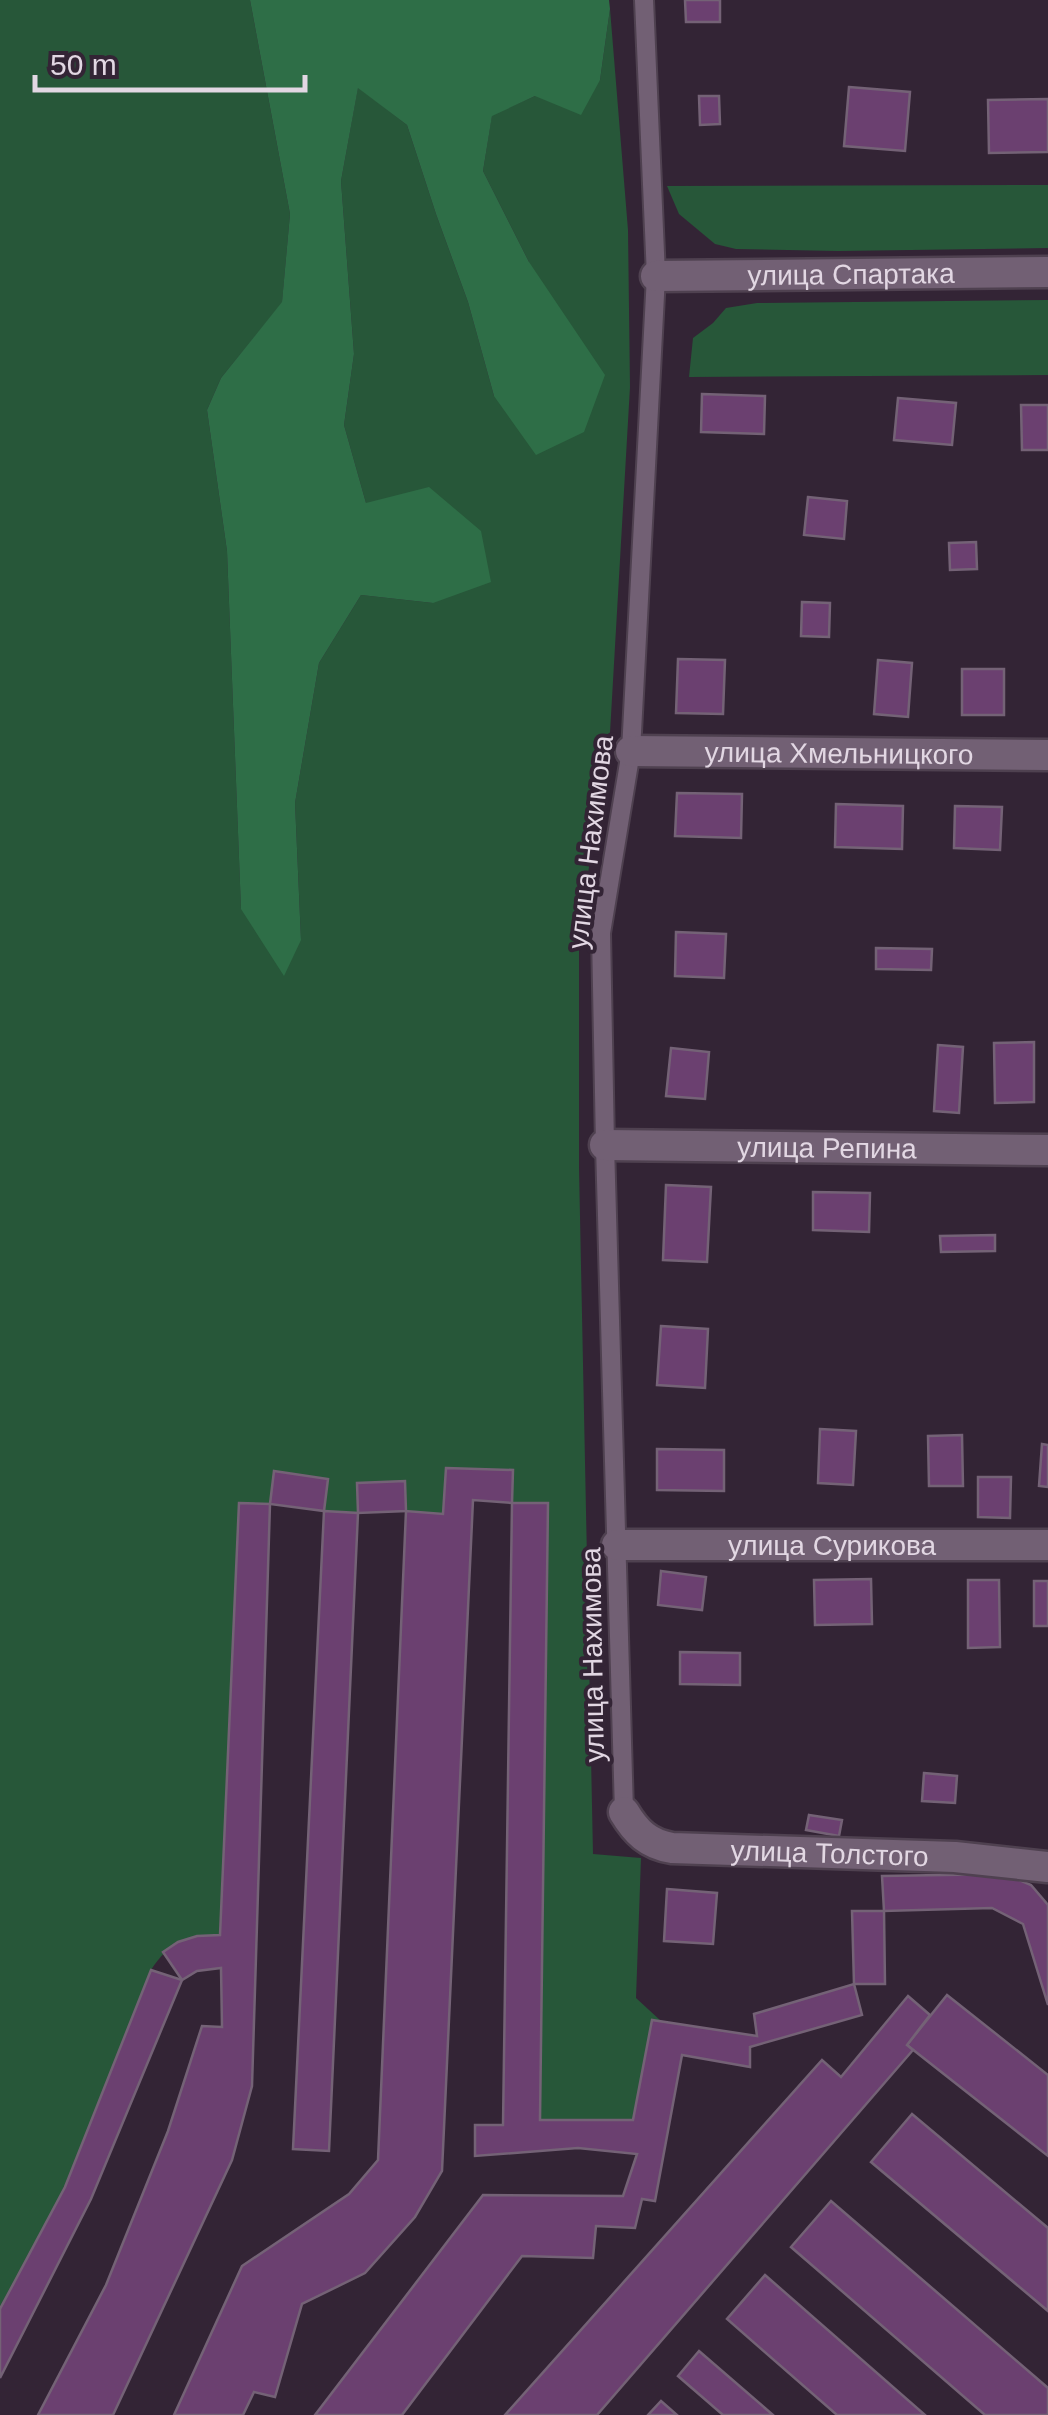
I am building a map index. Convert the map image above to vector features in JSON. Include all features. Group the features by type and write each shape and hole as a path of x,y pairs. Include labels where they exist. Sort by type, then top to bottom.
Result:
{"street":[{"name":"улица Спартака","path":"656,276 1048,272"},
{"name":"улица Хмельницкого","path":"631,751 1048,755"},
{"name":"улица Репина","path":"605,1144 1048,1150"},
{"name":"улица Сурикова","path":"617,1545 1048,1545"},
{"name":"улица Толстого","path":"624,1812 635,1830 649,1842 672,1848 956,1857 1048,1866"}],"lane":[{"name":"улица Нахимова","path":"624,1812 601,933 631,751 656,276 644,0"}],"green space":[{"path":"0,0 250,0 290,214 282,303 221,378 207,410 227,551 241,908 301,940 295,803 319,663 361,595 433,603 366,503 344,425 354,354 341,181 358,87 407,125 468,302 494,396 529,262 483,171 492,115 535,96 600,80 610,9 628,230 630,387 610,733 579,931 579,1167 593,1854 641,1858 636,1998 661,2021 633,2120 540,2120 548,1503 512,1503 513,1470 447,1468 443,1514 406,1511 405,1481 358,1513 324,1511 328,1479 274,1472 270,1504 240,1503 220,1935 172,1946 151,1970 65,2187 0,2309"},
{"path":"250,0 609,0 610,9 600,80 581,115 535,96 492,116 483,171 529,262 605,375 584,432 536,455 494,396 468,302 407,125 358,88 341,181 354,354 344,425 366,503 429,487 481,531 491,582 433,603 361,595 319,663 295,803 301,940 284,976 241,909 227,551 207,410 221,378 282,302 290,214"},
{"path":"1048,185 1048,248 838,251 736,249 715,244 679,214 667,186"},
{"path":"1048,300 1048,375 689,377 693,338 726,308 757,303"}],"building":[{"path":"685,0 720,0 720,22 686,22"},
{"path":"849,87 910,92 905,151 844,146"},
{"path":"699,96 719,96 720,124 700,125"},
{"path":"1048,99 1048,152 989,153 988,100"},
{"path":"702,394 765,396 764,434 701,432"},
{"path":"898,398 956,403 952,445 894,440"},
{"path":"1021,405 1048,405 1048,450 1022,450"},
{"path":"808,497 847,501 844,539 804,535"},
{"path":"976,542 977,569 950,570 949,543"},
{"path":"802,602 830,603 829,637 801,636"},
{"path":"678,659 725,660 723,714 676,713"},
{"path":"878,660 912,663 908,717 874,714"},
{"path":"962,669 1004,669 1004,715 962,715"},
{"path":"677,793 742,794 741,838 675,836"},
{"path":"836,804 903,806 902,849 835,847"},
{"path":"955,806 1002,807 1000,850 954,848"},
{"path":"676,932 726,934 724,978 675,976"},
{"path":"876,948 932,949 931,970 876,969"},
{"path":"1034,1042 1034,1102 995,1103 994,1043"},
{"path":"938,1045 963,1047 959,1113 934,1111"},
{"path":"671,1048 709,1052 705,1099 666,1096"},
{"path":"666,1185 711,1187 707,1262 663,1260"},
{"path":"813,1192 870,1193 869,1232 813,1230"},
{"path":"995,1235 995,1251 941,1252 940,1236"},
{"path":"661,1326 708,1329 705,1388 657,1385"},
{"path":"820,1429 856,1431 853,1485 818,1483"},
{"path":"962,1435 963,1486 929,1486 928,1436"},
{"path":"1042,1444 1048,1445 1048,1487 1039,1486"},
{"path":"657,1449 724,1450 724,1491 657,1490"},
{"path":"446,1468 513,1470 512,1503 473,1500 442,2171 415,2217 365,2273 302,2304 275,2397 254,2392 243,2415 174,2415 242,2266 349,2194 378,2160 406,1511 443,1514"},
{"path":"274,1471 328,1479 324,1511 270,1504"},
{"path":"978,1477 1011,1477 1010,1518 978,1517"},
{"path":"405,1481 406,1511 358,1513 357,1483"},
{"path":"239,1503 270,1504 252,2086 232,2160 113,2415 38,2415 106,2285 168,2131 202,2026 222,2027 221,1968 197,1971 182,1980 163,1952 197,1936 220,1935"},
{"path":"512,1503 548,1503 540,2120 633,2120 652,2020 757,2036 754,2014 854,1984 862,2015 750,2047 750,2067 682,2055 655,2201 642,2199 635,2228 596,2226 593,2258 522,2256 402,2415 315,2415 483,2195 623,2196 637,2154 578,2148 475,2156 475,2125 503,2125"},
{"path":"324,1511 358,1513 329,2151 293,2149"},
{"path":"661,1571 706,1577 702,1610 658,1605"},
{"path":"871,1579 872,1624 815,1625 814,1580"},
{"path":"968,1580 999,1580 1000,1647 968,1648"},
{"path":"1034,1581 1048,1581 1048,1626 1034,1626"},
{"path":"680,1652 740,1653 740,1685 680,1684"},
{"path":"924,1773 957,1776 955,1803 922,1801"},
{"path":"809,1815 842,1820 839,1836 806,1830"},
{"path":"1005,1874 1031,1885 1048,1905 1048,2005 1023,1924 992,1908 884,1911 882,1876"},
{"path":"667,1889 717,1893 713,1944 664,1941"},
{"path":"852,1911 884,1911 885,1984 854,1984"},
{"path":"151,1970 182,1980 91,2199 0,2378 0,2309 65,2187"},
{"path":"947,1995 1048,2075 1048,2156 907,2045"},
{"path":"908,1996 930,2015 907,2045 913,2050 597,2415 505,2415 822,2060 841,2077"},
{"path":"912,2114 1048,2228 1048,2311 871,2162"},
{"path":"831,2201 1048,2388 1048,2415 985,2415 791,2247"},
{"path":"765,2275 925,2415 837,2415 727,2319"},
{"path":"699,2351 773,2415 723,2415 678,2376"},
{"path":"661,2401 677,2415 648,2415"}]}
